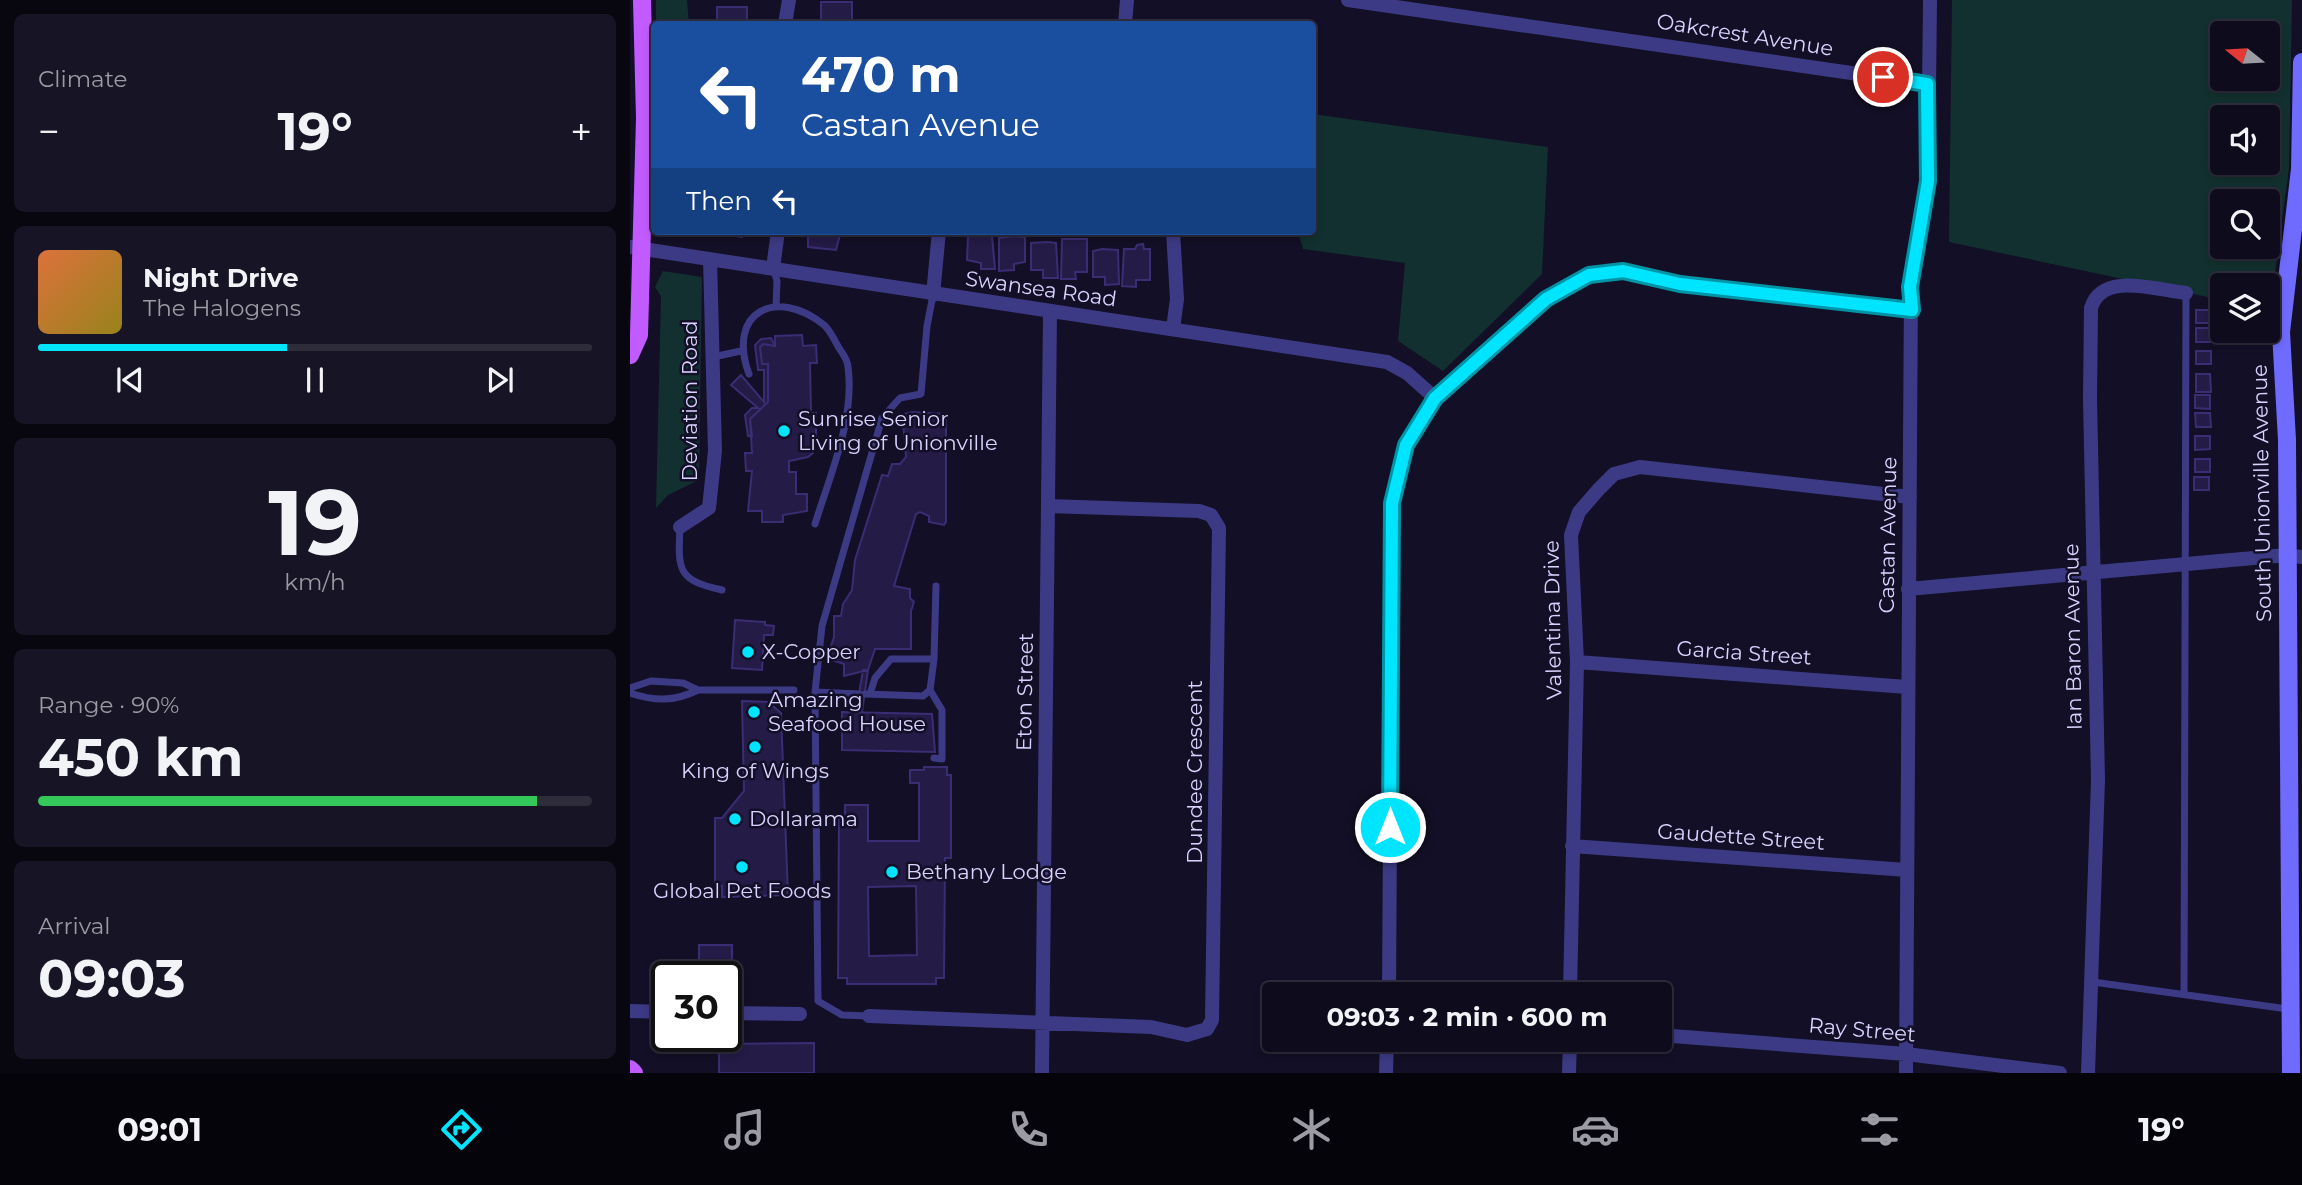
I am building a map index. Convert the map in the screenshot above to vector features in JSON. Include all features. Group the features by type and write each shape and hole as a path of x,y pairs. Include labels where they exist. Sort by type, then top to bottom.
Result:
{"main road":[{"path":"630,355 639,335 635,248 645,118 642,0"},
{"path":"630,1069 634,1073"}],"street":[{"path":"786,21 789,0"},
{"path":"1125,21 1127,0"},
{"name":"Oakcrest Avenue","path":"1348,0 1927,84"},
{"name":"Castan Avenue","path":"1906,1073 1912,310 1910,287 1928,181 1930,0"},
{"name":"South Unionville Avenue","path":"2291,1073 2289,1009 2295,882 2295,556 2281,332 2300,169 2302,62"},
{"path":"773,268 777,235"},
{"path":"933,296 939,235"},
{"path":"1173,235 1177,289 1173,329"},
{"name":"Swansea Road","path":"635,248 773,268 933,296 1387,362 1407,373 1435,398"},
{"name":"Deviation Road","path":"680,527 709,508 715,452 710,259"},
{"path":"1389,982 1392,503 1406,445 1435,398 1546,299 1589,275 1623,271 1680,284 1912,310"},
{"name":"Ian Baron Avenue","path":"2088,1073 2098,780 2092,575 2091,308 2095,297 2104,287 2117,285 2186,293"},
{"name":"Eton Street","path":"1042,1073 1050,312"},
{"name":"Valentina Drive","path":"1570,982 1577,662 1571,535 1579,512 1614,474 1640,467 1910,497"},
{"name":"Dundee Crescent","path":"1043,1022 1151,1027 1187,1035 1207,1029 1212,1020 1219,528 1211,515 1199,510 1048,506"},
{"path":"1908,589 2295,556"},
{"name":"Garcia Street","path":"1577,662 1907,687"},
{"name":"Gaudette Street","path":"1572,846 1907,870"},
{"path":"630,1011 651,1012"},
{"path":"742,1013 800,1014"},
{"path":"869,1016 1043,1022"},
{"name":"Ray Street","path":"1672,1036 1906,1054 2001,1070 2060,1073"},
{"path":"1386,1073 1387,1052"},
{"path":"1569,1073 1570,1052"}],"lane":[{"path":"773,268 777,281 776,307"},
{"path":"2184,993 2186,293"},
{"path":"869,1016 842,1015 818,1001 815,692 822,626 882,418 900,398 921,394 927,326 933,296"},
{"path":"749,374 741,351 753,314 776,307 803,313 826,326 848,363 849,395 841,437 816,524"},
{"path":"713,357 741,351"},
{"path":"680,527 678,561 685,577 722,590"},
{"path":"934,758 942,759 942,710 930,690 934,659 936,586"},
{"path":"864,694 891,659 934,659"},
{"path":"630,690 651,681 683,683 698,690 794,690"},
{"path":"630,690 651,700 682,698 698,690"},
{"path":"815,692 923,696 930,690"},
{"path":"2093,982 2289,1009"}],"green space":[{"path":"656,0 687,0 689,21 656,21"},
{"path":"1952,0 2292,0 2289,168 2280,236 2280,189 2210,189 2210,259 2277,259 2275,273 2210,273 2210,297 1949,242"},
{"path":"1316,114 1548,147 1542,274 1443,371 1398,341 1405,263 1303,249 1299,235 1316,235"},
{"path":"663,271 702,277 699,480 668,495 656,508 661,296 655,287"}],"building":[{"path":"821,2 852,2 852,21 821,21"},
{"path":"717,7 747,7 747,21 717,21"},
{"path":"808,235 840,235 836,250 808,247"},
{"path":"968,236 992,236 995,269 981,269 981,263 967,260"},
{"path":"1025,237 1025,262 1014,264 1014,270 999,271 999,238"},
{"path":"1062,239 1087,239 1087,272 1075,272 1076,279 1061,279"},
{"path":"1031,243 1056,243 1058,278 1043,278 1043,270 1031,270"},
{"path":"1143,244 1144,249 1150,249 1150,280 1136,280 1136,287 1122,286 1124,249 1135,249 1137,245"},
{"path":"1118,250 1119,284 1105,285 1105,277 1093,277 1093,251"},
{"path":"2196,310 2210,310 2210,323 2196,323"},
{"path":"2196,328 2210,328 2210,342 2196,342"},
{"name":"Sunrise Senior Living of Unionville","path":"802,335 803,346 816,345 817,363 810,363 811,413 816,413 816,442 813,442 813,453 808,457 789,461 789,472 796,472 796,494 807,494 807,511 783,515 783,522 762,522 762,511 748,511 752,471 746,471 745,453 752,453 750,419 768,402 768,364 762,364 760,347 763,344 775,346 775,336"},
{"path":"771,338 775,346 763,344 760,347 762,364 768,364 768,402 750,419 752,436 748,436 745,415 752,408 758,408 731,385 741,375 764,402 764,370 758,370 755,345 761,339"},
{"path":"2196,351 2211,351 2211,364 2196,364"},
{"path":"2196,374 2210,374 2211,392 2196,392"},
{"path":"2195,395 2210,395 2210,409 2195,408"},
{"path":"2195,413 2210,413 2211,427 2196,427"},
{"path":"904,414 946,414 946,522 944,525 929,522 929,516 920,512 916,514 894,586 910,589 910,598 914,602 911,611 911,649 875,649 868,670 844,676 844,664 831,660 829,652 834,637 834,616 841,616 843,604 852,590 855,560 882,475 888,476 892,464 900,464 906,457"},
{"path":"2195,436 2210,436 2210,449 2195,450"},
{"path":"2195,459 2210,459 2210,472 2195,472"},
{"path":"2194,477 2209,477 2209,490 2194,490"},
{"name":"X-Copper","path":"735,620 765,622 765,625 774,626 773,635 764,635 762,670 732,668"},
{"path":"863,670 868,670 862,712 856,712"},
{"path":"742,701 768,702 781,713 788,895 722,897 722,886 715,886 715,818 722,818 744,791"},
{"path":"842,712 932,714 935,752 842,750"},
{"name":"Bethany Lodge","path":"924,767 947,767 947,775 951,775 951,858 945,858 944,978 936,978 936,984 847,984 847,978 838,978 839,815 845,815 845,805 868,805 868,841 919,841 919,783 910,783 910,770 924,770","holes":["916,886 917,955 869,956 868,887"]},
{"path":"699,945 732,945 732,961 699,961"},
{"path":"814,1043 814,1073 719,1073 719,1052 742,1052 742,1044"}],"place":[{"name":"Sunrise Senior Living of Unionville","path":"784,431"},
{"name":"X-Copper","path":"748,652"},
{"name":"Amazing Seafood House","path":"754,712"},
{"name":"King of Wings","path":"755,747"},
{"name":"Dollarama","path":"735,819"},
{"name":"Global Pet Foods","path":"742,867"},
{"name":"Bethany Lodge","path":"892,872"}],"route":[{"path":"1390,827 1392,503 1400,460 1406,445 1435,398 1546,299 1589,275 1623,271 1680,284 1744,289 1912,310 1910,287 1928,181 1927,84 1883,77"}]}
